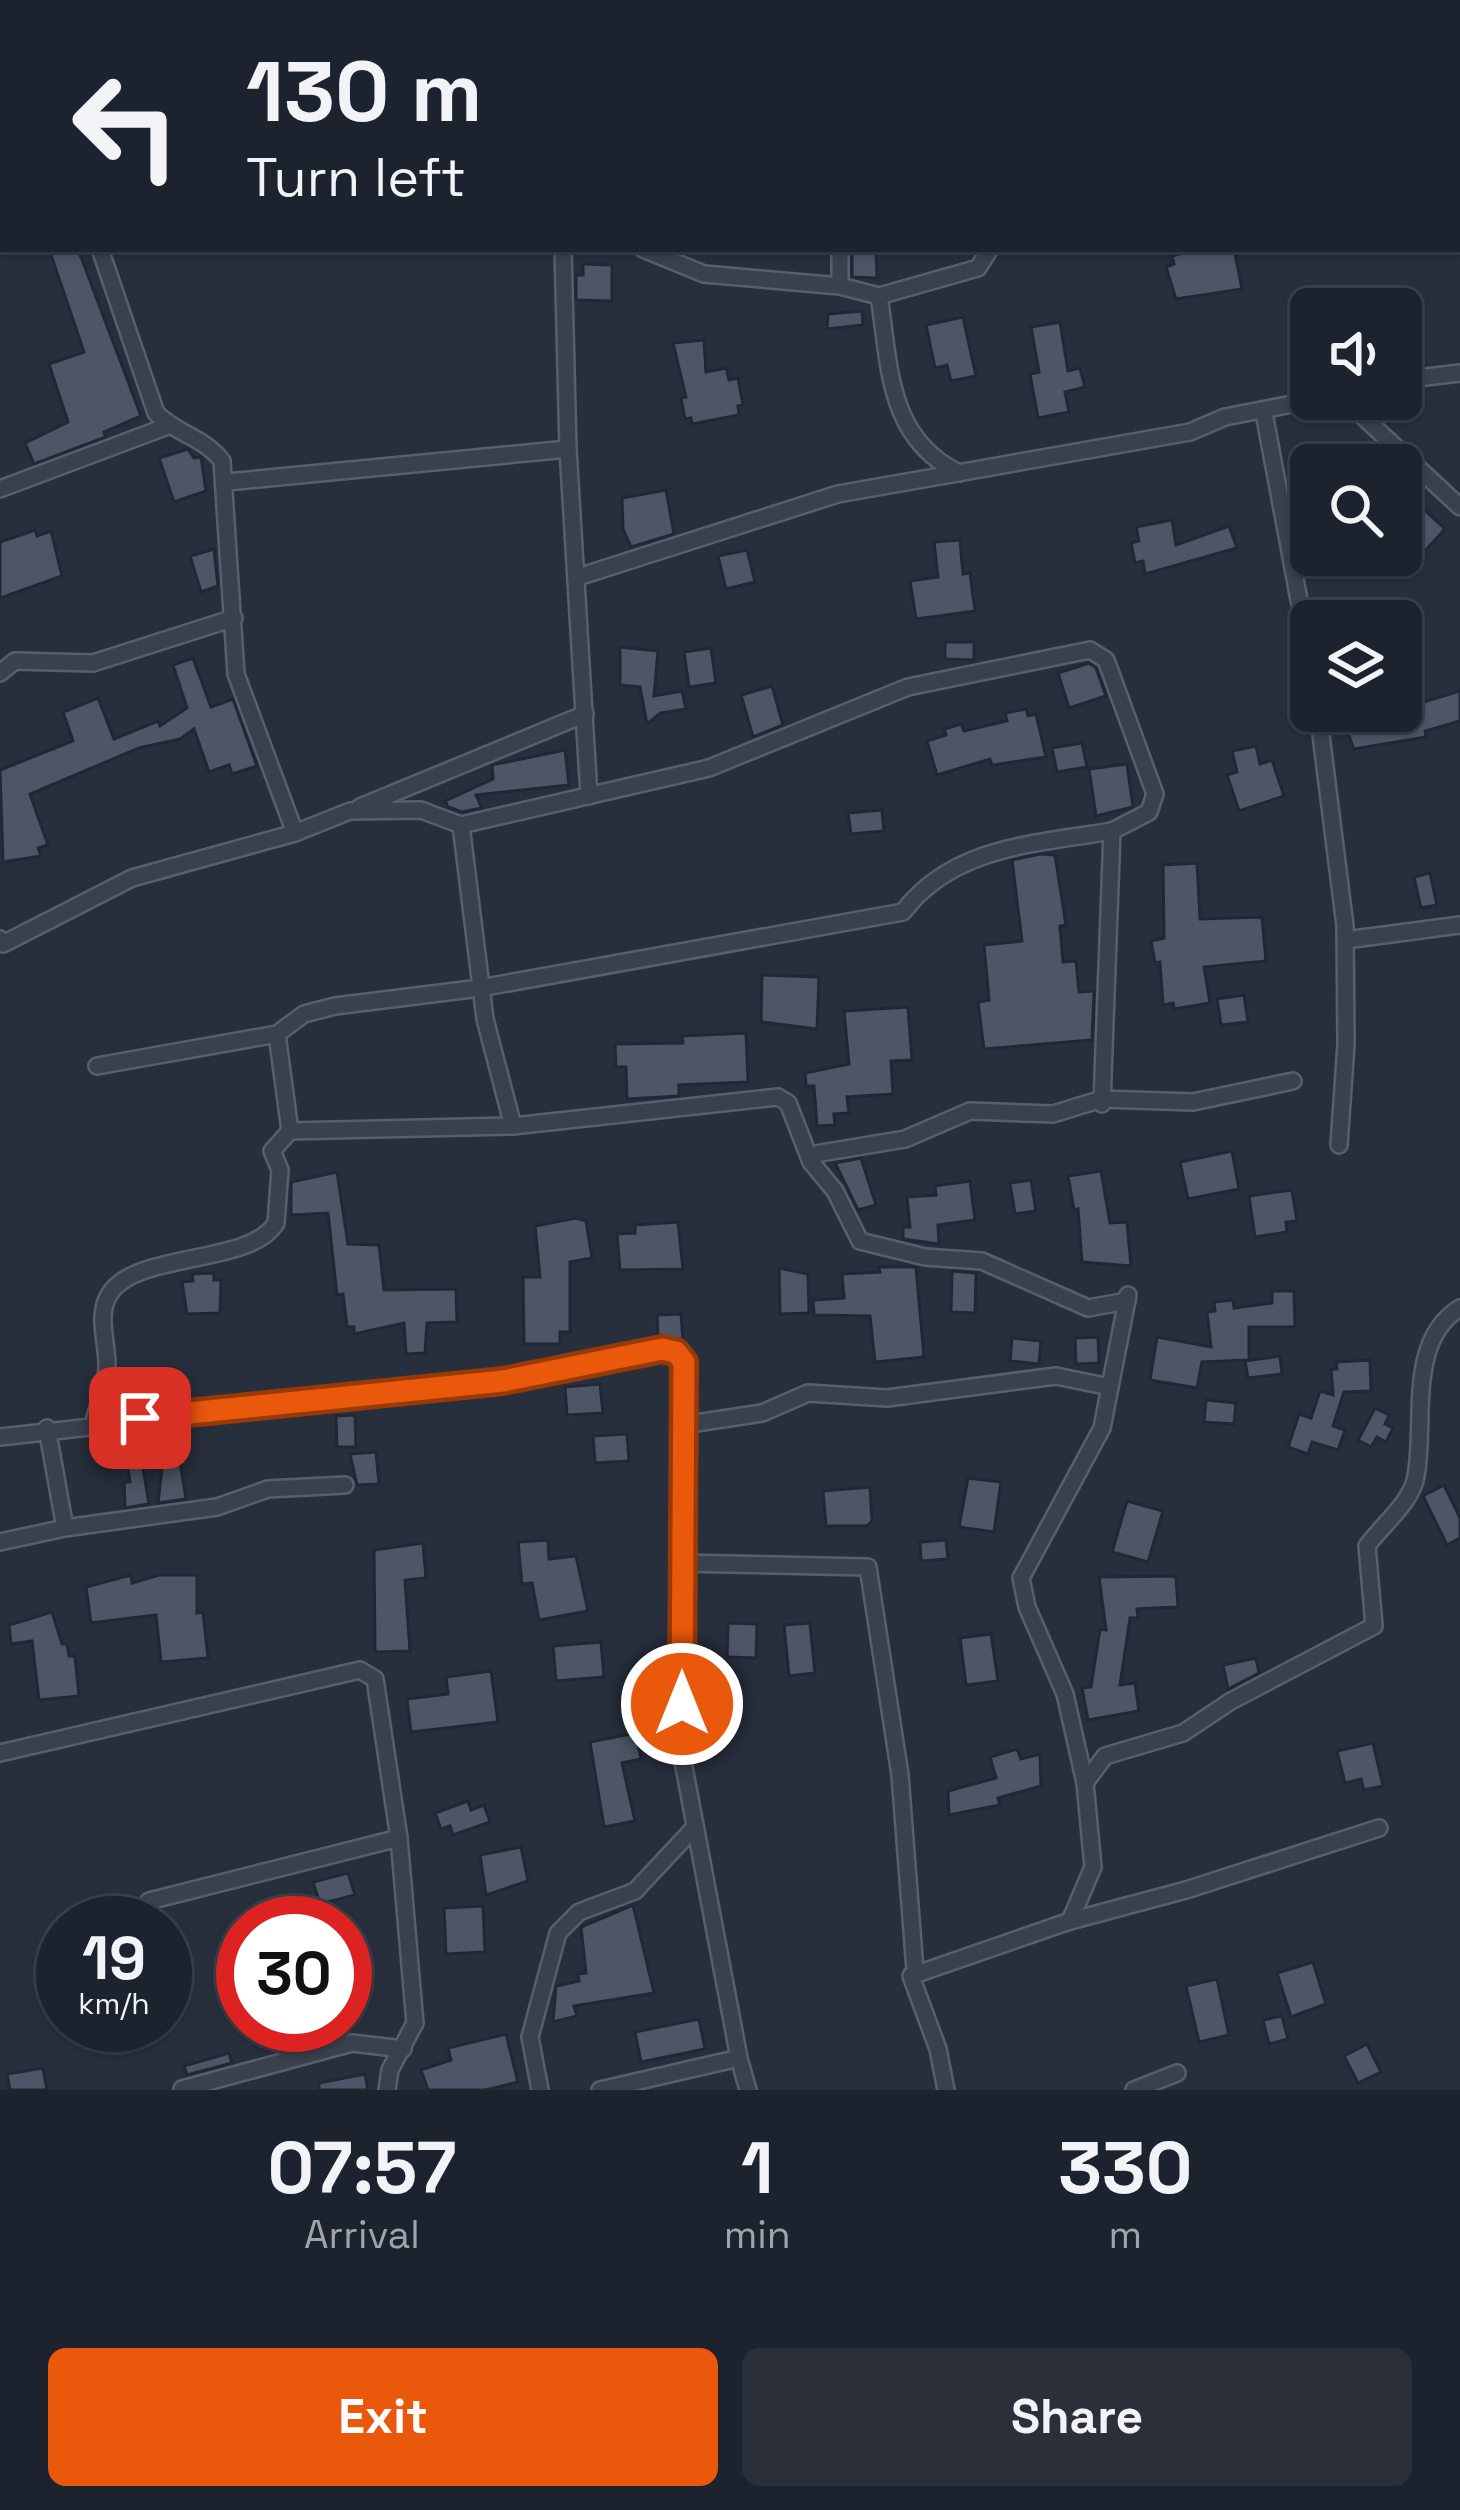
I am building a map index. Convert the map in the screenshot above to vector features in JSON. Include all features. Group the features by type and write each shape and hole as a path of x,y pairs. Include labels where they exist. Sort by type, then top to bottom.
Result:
{"street":[{"path":"101,252 156,413 168,426 210,445 222,460 236,674 295,833"},
{"path":"563,252 568,449 589,796"},
{"path":"650,252 704,274 840,286 879,296 978,268 988,252"},
{"path":"840,252 840,286"},
{"path":"879,296 896,405 911,439 934,460 960,473"},
{"path":"1422,378 1460,373"},
{"path":"578,577 838,494 1190,432 1225,417 1290,406"},
{"path":"1264,413 1299,600"},
{"path":"1367,420 1460,506"},
{"path":"0,489 168,426"},
{"path":"227,482 568,449"},
{"path":"0,673 15,661 93,663 234,618"},
{"path":"98,1066 277,1034 304,1014 334,1006 480,988 903,912 925,884 980,854 1112,831 1149,812 1155,794 1106,661 1090,650 908,687 710,768 461,825 421,810 350,811"},
{"path":"1,942 132,878 295,833 585,714"},
{"path":"1321,732 1346,940 1339,1145"},
{"path":"461,825 480,988 513,1126"},
{"path":"1102,1102 1112,831"},
{"path":"1346,940 1460,925"},
{"path":"277,1034 290,1131"},
{"path":"809,1155 905,1138 970,1111 1053,1114 1102,1102 1193,1102 1293,1081"},
{"path":"94,1422 107,1370 103,1316 108,1295 120,1283 146,1273 270,1234 276,1223 280,1170 272,1151 290,1131 513,1126 778,1097 788,1103 809,1155 835,1191 860,1241 925,1257 982,1261 1088,1308 1128,1296 1102,1428 1021,1578 1027,1607 1065,1694 1084,1784 1093,1867 1070,1921"},
{"path":"1084,1784 1105,1756 1183,1733 1231,1701 1374,1626 1367,1546 1411,1491 1425,1364 1434,1333 1460,1308"},
{"path":"0,1437 94,1422 503,1381 662,1349 676,1352 684,1362 681,1751 748,2090"},
{"path":"683,1425 762,1413 808,1393 887,1398 1056,1376 1110,1387"},
{"path":"46,1428 65,1528"},
{"path":"0,1542 217,1507 268,1490 345,1485"},
{"path":"682,1563 868,1568 900,1775 915,1970 910,1983 938,2049 946,2090"},
{"path":"0,1753 360,1670 375,1679 399,1838 416,2023 390,2070 388,2090"},
{"path":"915,1970 1379,1828"},
{"path":"540,2090 530,2037 558,1933 579,1912 634,1891 693,1829"},
{"path":"169,1896 399,1838"},
{"path":"182,2089 352,2043 403,2049"},
{"path":"600,2090 739,2058"},
{"path":"1134,2090 1177,2073"}],"building":[{"path":"50,252 79,252 141,416 104,432 106,437 34,464 25,443 68,422 49,364 84,352"},
{"path":"852,252 876,252 877,278 852,277"},
{"path":"1235,252 1242,289 1176,299 1166,267 1174,264 1172,256"},
{"path":"583,264 612,265 612,301 576,300 576,275 583,275"},
{"path":"862,311 863,325 827,329 828,314"},
{"path":"963,317 976,376 951,381 947,365 935,368 926,325"},
{"path":"1060,322 1068,371 1080,368 1085,387 1065,392 1069,412 1038,418 1030,374 1039,372 1031,327"},
{"path":"704,340 706,372 726,368 729,380 738,378 743,405 738,406 739,415 692,424 691,418 685,419 681,398 686,397 673,343"},
{"path":"188,449 194,458 201,457 206,491 174,502 159,458"},
{"path":"666,490 674,534 631,547 623,529 622,498"},
{"path":"1422,507 1445,529 1422,554"},
{"path":"1172,520 1176,545 1229,526 1237,548 1145,574 1143,561 1135,563 1131,543 1139,541 1136,527"},
{"path":"35,530 37,536 51,531 62,576 0,598 0,542"},
{"path":"960,540 963,574 970,573 975,611 916,619 910,581 938,577 934,542"},
{"path":"214,549 218,586 201,592 190,556"},
{"path":"747,550 755,582 726,589 718,556"},
{"path":"945,642 974,642 974,660 945,659"},
{"path":"620,647 658,651 654,696 682,691 686,709 661,713 647,724 640,687 620,685"},
{"path":"711,648 716,683 689,687 684,652"},
{"path":"193,658 211,707 233,699 257,766 232,774 229,765 209,772 194,729 180,739 139,748 30,794 48,845 38,848 41,856 3,862 0,770 73,741 63,712 98,698 114,739 158,721 160,726 187,708 173,665"},
{"path":"1089,663 1096,668 1106,696 1069,708 1058,673"},
{"path":"772,686 783,725 753,737 741,695"},
{"path":"1460,691 1460,721 1425,731 1426,737 1354,749 1348,732 1422,732 1422,702"},
{"path":"1026,709 1028,716 1036,714 1046,757 992,765 990,759 937,775 927,741 946,735 944,729 961,724 964,731 1007,721 1005,713"},
{"path":"1082,743 1087,767 1057,772 1052,748"},
{"path":"1256,746 1260,764 1272,760 1284,796 1239,811 1227,775 1237,772 1232,751"},
{"path":"565,750 569,785 476,795 482,808 462,812 445,801 493,779 492,765"},
{"path":"1127,764 1133,807 1096,816 1089,769"},
{"path":"882,810 884,831 851,834 848,813"},
{"path":"1055,855 1066,925 1060,926 1063,962 1076,961 1079,992 1094,991 1092,1040 984,1049 978,1002 989,1000 984,945 1022,941 1012,860"},
{"path":"1197,863 1200,919 1262,917 1266,961 1204,967 1210,1003 1174,1009 1173,1003 1163,1005 1160,962 1155,963 1151,941 1164,938 1163,865"},
{"path":"1430,873 1437,905 1421,908 1414,877"},
{"path":"762,975 819,977 817,1029 761,1022"},
{"path":"1244,995 1248,1022 1221,1025 1217,999"},
{"path":"908,1007 912,1060 891,1061 893,1094 847,1097 849,1113 834,1114 835,1125 817,1126 814,1086 806,1086 805,1073 849,1064 844,1011"},
{"path":"746,1033 748,1082 679,1085 679,1096 627,1099 626,1067 616,1067 615,1044 683,1043 682,1036"},
{"path":"1232,1151 1239,1189 1188,1199 1180,1162"},
{"path":"861,1158 876,1205 858,1210 835,1163"},
{"path":"1101,1171 1110,1223 1127,1222 1131,1266 1082,1262 1078,1209 1074,1210 1068,1176"},
{"path":"337,1172 348,1244 379,1245 384,1290 456,1289 457,1322 427,1323 425,1353 406,1354 404,1323 354,1334 354,1327 347,1327 343,1294 337,1295 328,1213 291,1215 291,1182"},
{"path":"1031,1180 1036,1211 1015,1214 1010,1183"},
{"path":"970,1181 975,1220 938,1225 939,1244 903,1239 903,1227 910,1227 907,1197 936,1195 935,1186"},
{"path":"1292,1190 1297,1221 1286,1222 1287,1232 1255,1237 1249,1196"},
{"path":"576,1218 586,1221 592,1258 570,1262 570,1332 560,1332 560,1344 524,1344 523,1277 540,1277 535,1226"},
{"path":"678,1222 683,1269 620,1270 617,1234 635,1233 635,1225"},
{"path":"879,1267 916,1267 924,1357 875,1362 870,1316 814,1315 813,1300 844,1298 842,1274 880,1272"},
{"path":"779,1268 808,1274 809,1313 780,1314"},
{"path":"952,1271 976,1273 975,1313 951,1312"},
{"path":"214,1273 214,1280 221,1280 220,1313 187,1314 182,1282 193,1281 192,1274"},
{"path":"1272,1291 1294,1291 1295,1327 1249,1327 1249,1360 1202,1362 1197,1388 1150,1380 1157,1337 1211,1347 1207,1312 1215,1311 1214,1302 1233,1300 1234,1308 1272,1303"},
{"path":"681,1314 683,1342 658,1337 657,1315"},
{"path":"1098,1337 1099,1363 1076,1364 1075,1338"},
{"path":"1012,1338 1041,1341 1039,1364 1010,1361"},
{"path":"1280,1356 1282,1374 1248,1378 1245,1361"},
{"path":"1370,1360 1371,1391 1344,1392 1333,1426 1345,1430 1338,1450 1312,1442 1308,1454 1288,1447 1299,1414 1311,1418 1320,1391 1333,1395 1331,1369 1337,1369 1336,1362"},
{"path":"600,1384 603,1413 567,1415 565,1387"},
{"path":"1206,1400 1236,1403 1234,1424 1204,1422"},
{"path":"1375,1408 1389,1415 1385,1424 1393,1428 1386,1442 1377,1437 1371,1447 1358,1440"},
{"path":"355,1415 356,1447 337,1447 336,1416"},
{"path":"627,1434 629,1461 595,1463 593,1436"},
{"path":"376,1452 379,1484 357,1485 350,1454"},
{"path":"141,1456 149,1504 125,1508 124,1482 130,1482 126,1459"},
{"path":"179,1456 186,1499 158,1503 163,1458"},
{"path":"968,1478 1001,1482 994,1532 959,1527"},
{"path":"1444,1485 1460,1518 1460,1538 1447,1545 1423,1496"},
{"path":"870,1487 872,1521 867,1526 826,1526 823,1491"},
{"path":"1127,1501 1163,1511 1148,1562 1112,1552"},
{"path":"548,1540 549,1559 576,1556 588,1611 539,1620 532,1583 522,1584 518,1542"},
{"path":"946,1540 948,1559 921,1561 920,1542"},
{"path":"423,1543 426,1578 405,1580 410,1651 375,1652 374,1550"},
{"path":"131,1575 132,1583 159,1575 197,1575 197,1613 203,1612 208,1658 161,1662 156,1615 91,1623 86,1587"},
{"path":"1176,1576 1178,1607 1137,1609 1138,1618 1130,1618 1120,1685 1135,1683 1139,1711 1088,1720 1082,1688 1091,1687 1100,1629 1106,1630 1099,1577"},
{"path":"52,1612 62,1644 67,1644 69,1656 75,1656 79,1696 39,1700 32,1641 11,1644 9,1625"},
{"path":"728,1623 757,1624 756,1658 727,1657"},
{"path":"810,1623 815,1673 789,1676 784,1625"},
{"path":"991,1634 998,1681 966,1685 960,1638"},
{"path":"601,1642 604,1677 556,1681 553,1646"},
{"path":"1256,1658 1259,1673 1228,1689 1223,1665"},
{"path":"491,1671 498,1722 411,1732 407,1699 448,1694 446,1677"},
{"path":"636,1733 641,1759 622,1763 635,1821 604,1827 590,1742"},
{"path":"1373,1743 1383,1786 1364,1790 1361,1779 1345,1783 1337,1751"},
{"path":"1017,1749 1021,1759 1040,1754 1041,1786 998,1798 1000,1805 949,1815 948,1791 996,1778 990,1757"},
{"path":"468,1801 471,1810 484,1805 490,1822 453,1835 450,1826 441,1829 435,1813"},
{"path":"521,1847 528,1881 486,1895 480,1855"},
{"path":"348,1873 355,1895 317,1896 313,1882"},
{"path":"633,1905 654,1993 574,2006 577,2016 553,2022 556,1986 579,1981 578,1974 586,1973 581,1927"},
{"path":"483,1906 485,1952 446,1954 444,1908"},
{"path":"1313,1962 1326,2004 1291,2017 1277,1973"},
{"path":"1217,1979 1229,2035 1199,2042 1186,1986"},
{"path":"1282,2016 1288,2039 1269,2044 1263,2020"},
{"path":"699,2019 705,2049 641,2062 635,2032"},
{"path":"506,2034 518,2082 485,2090 428,2090 421,2070 451,2060 448,2048"},
{"path":"1367,2044 1381,2072 1358,2083 1344,2056"},
{"path":"229,2053 232,2063 187,2075 184,2066"},
{"path":"43,2068 47,2090 10,2090 7,2074"},
{"path":"365,2074 368,2090 319,2090 319,2083"}],"route":[{"path":"140,1418 503,1381 662,1349 676,1352 684,1362 682,1704"}]}
